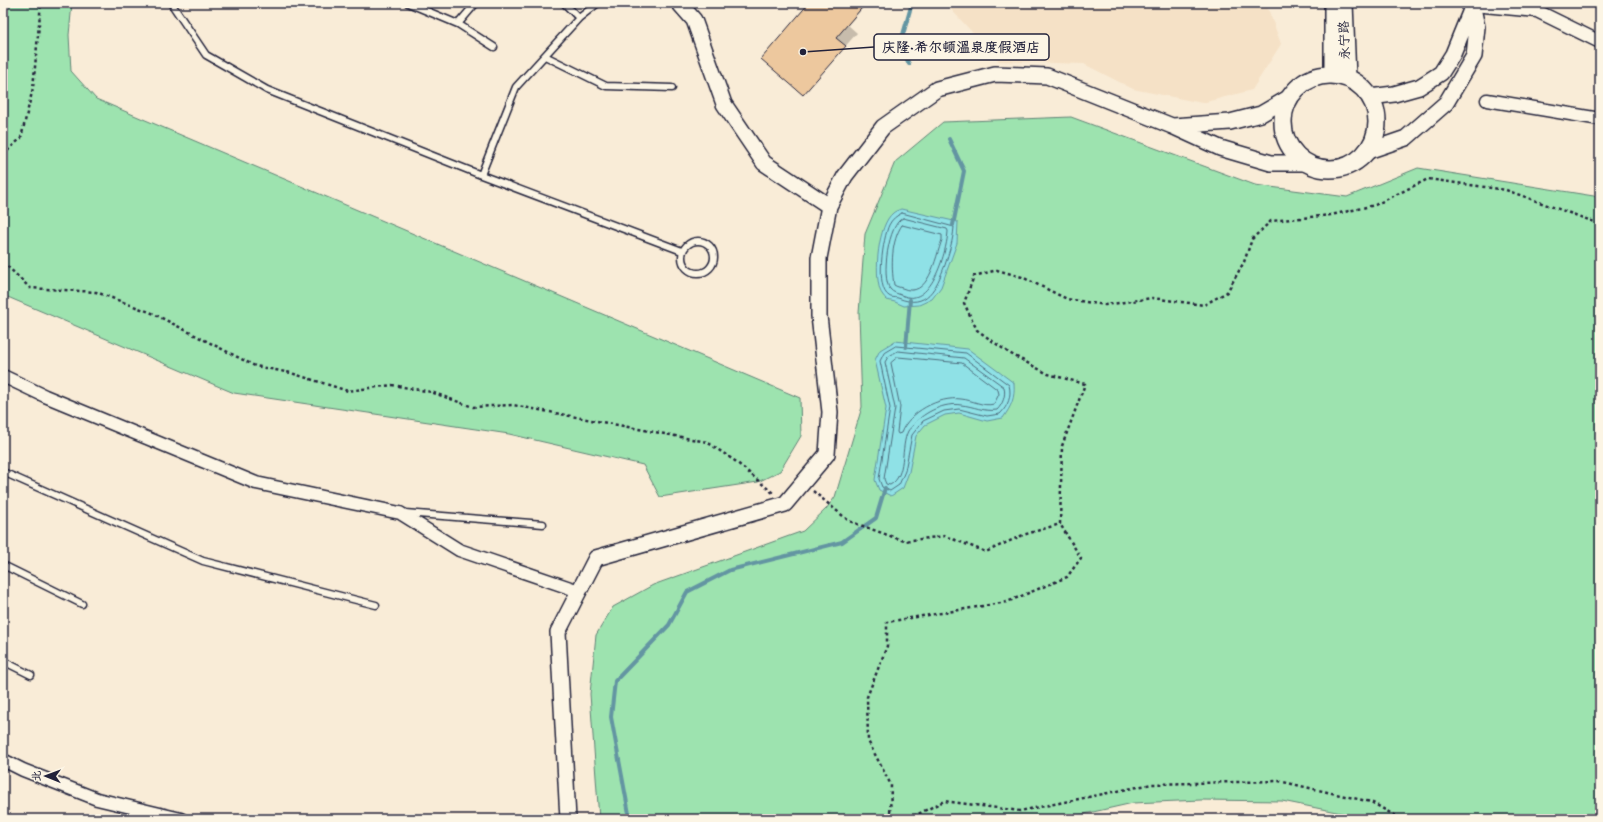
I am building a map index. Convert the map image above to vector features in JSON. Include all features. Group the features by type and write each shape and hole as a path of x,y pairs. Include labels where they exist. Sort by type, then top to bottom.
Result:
{"main road":[{"name":"永宁路","path":"1333,3 1340,76"},
{"name":"永宁路","path":"1340,76 1344,3"},
{"path":"1320,76 1340,76 1360,85 1370,97 1376,110 1378,124 1375,139 1368,151 1358,161 1346,167 1332,170 1318,168 1305,163 1294,153 1286,140 1283,126 1284,111 1290,97 1298,87 1308,80 1320,76"}],"street":[{"path":"679,3 694,20 724,104 764,163 828,206"},
{"path":"1472,4 1537,11 1600,42"},
{"path":"1370,97 1394,94 1419,87 1441,73 1453,54 1472,4"},
{"path":"1368,151 1406,138 1446,103 1474,56 1477,27 1472,4"},
{"path":"568,819 558,632 596,558 785,504 827,454 830,412 819,316 819,258 828,206 845,176 883,127 937,90 995,74 1048,76 1172,126 1220,148 1270,163 1305,163"},
{"path":"1172,126 1230,122 1261,114 1290,97"},
{"path":"1487,100 1600,119"},
{"path":"3,376 45,396 256,483 400,513 459,550 579,591"},
{"path":"3,760 23,770 96,799 181,819"}],"lane":[{"path":"171,3 206,56 267,90 481,175 682,251"},
{"path":"408,3 458,24 494,46"},
{"path":"458,24 476,3"},
{"path":"564,3 579,18"},
{"path":"481,175 516,86 579,18 598,3"},
{"path":"545,56 606,86 672,88"},
{"path":"694,241 705,243 712,250 714,261 712,266 703,273 698,274 688,271 682,262 682,251 689,243 694,241"},
{"path":"3,472 203,560 376,605"},
{"path":"400,513 543,524"},
{"path":"3,565 82,604"},
{"path":"3,661 31,675"}],"path":[{"path":"3,155 21,138 33,88 41,3"},
{"path":"903,819 890,817 891,785 868,741 867,697 887,646 888,622 1008,602 1067,577 1081,558 1060,524 1062,446 1085,384 1048,374 1009,353 977,330 964,302 974,276 997,270 1022,277 1067,299 1105,305 1152,298 1204,305 1226,292 1244,262 1252,239 1271,221 1331,215 1375,205 1428,179 1506,190 1600,224"},
{"path":"3,262 30,288 96,292 152,313 255,366 291,373 348,391 392,385 431,392 473,407 513,405 707,442 736,461 785,504"},
{"path":"803,483 849,521 904,541 945,536 986,552 1023,535 1060,524"},
{"path":"908,819 944,800 1020,811 1152,784 1279,781 1371,802 1401,819"}],"shaded area":[{"path":"945,3 1266,3 1281,44 1252,90 1202,103 1133,89 1084,64 999,61"}],"green space":[{"path":"3,3 72,3 69,35 71,71 96,99 800,398 801,436 780,471 758,482 660,497 643,465 509,434 234,393 3,295"},
{"path":"1071,117 1255,185 1347,197 1418,168 1600,197 1600,819 1371,819 1282,801 1201,800 1133,803 1062,819 971,819 948,815 941,819 599,819 590,694 596,635 613,607 653,585 803,531 826,509 835,497 862,407 859,313 865,234 895,162 943,122"}],"water":[{"path":"901,209 958,222 957,243 941,287 932,299 919,305 904,306 887,300 880,291 878,282 877,272 879,249 884,228 888,219 893,213"},
{"path":"895,341 968,349 1014,383 1014,393 1009,409 1003,418 987,421 959,413 945,415 925,425 916,436 909,472 903,488 891,496 879,490 875,480 886,408 875,360 880,350"}],"building":[{"path":"809,3 866,3 836,38 846,46 803,95 761,59"}],"waterway":[{"path":"909,64 900,45 912,3"},
{"path":"949,139 964,171 953,225"},
{"path":"906,347 910,300"},
{"path":"630,819 611,717 615,681 669,625 687,592 730,570 842,542 876,518 885,488"}],"place":[{"name":"庆隆·希尔顿温泉度假酒店","path":"803,52"}]}
